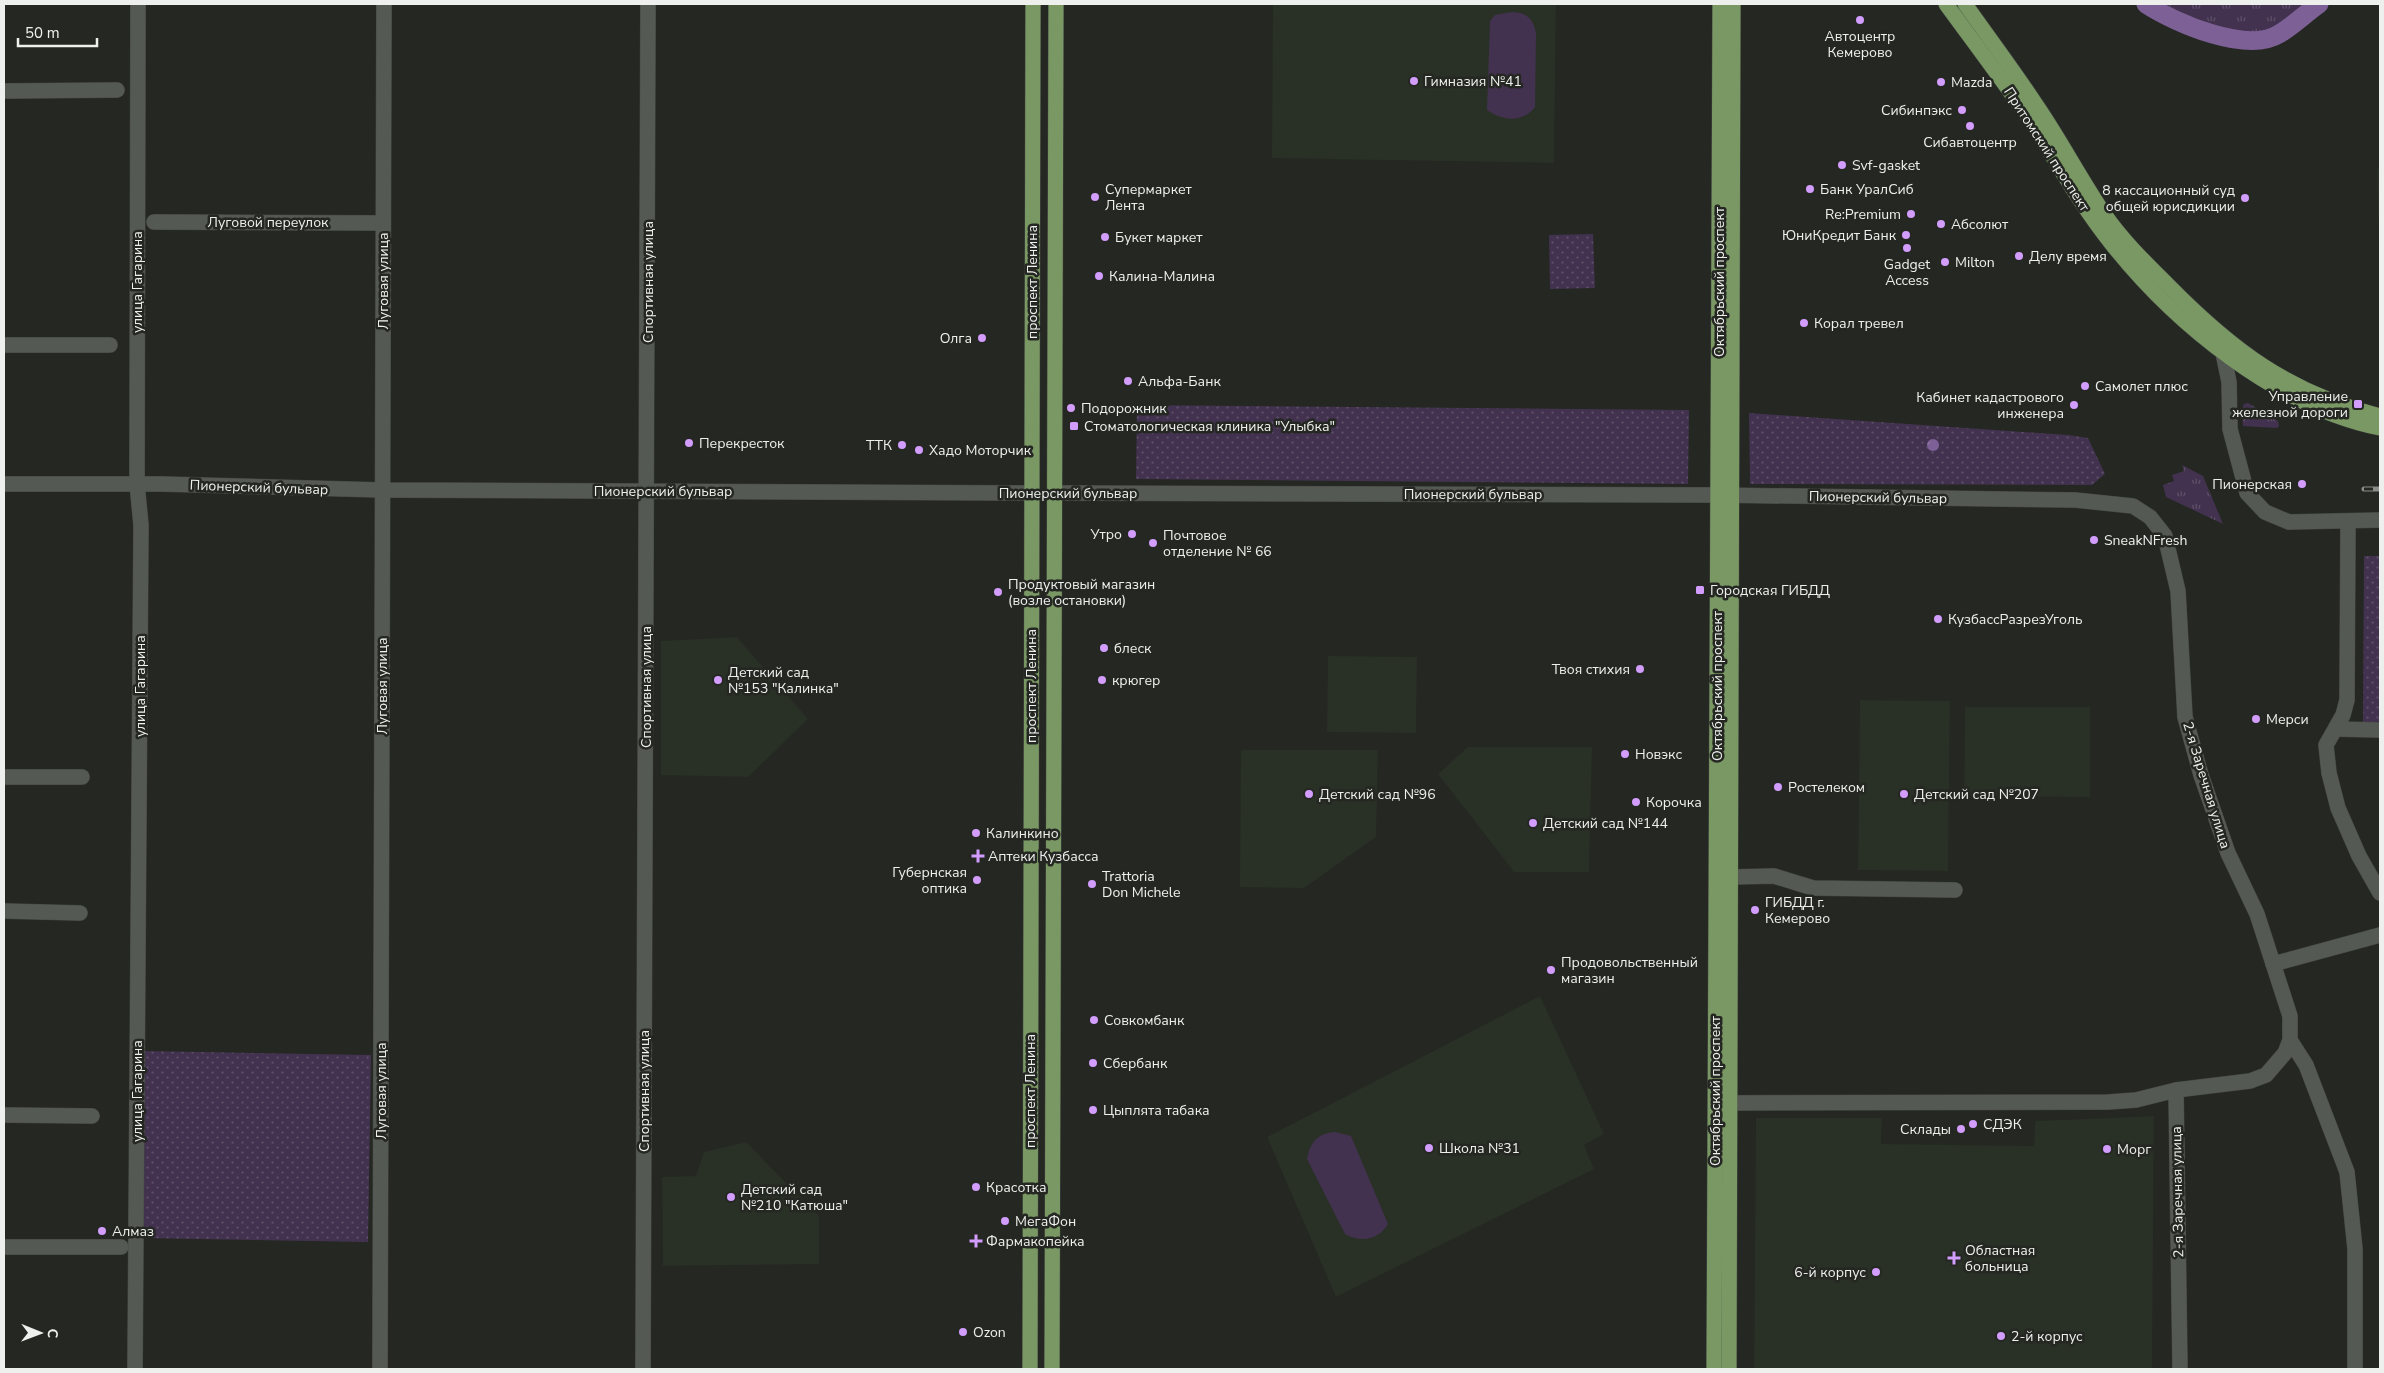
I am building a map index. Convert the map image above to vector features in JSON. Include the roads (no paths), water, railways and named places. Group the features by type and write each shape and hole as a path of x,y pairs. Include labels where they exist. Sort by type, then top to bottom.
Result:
{"main road":[{"name":"проспект Ленина","path":"1030,1369 1033,4"},
{"name":"проспект Ленина","path":"1052,1369 1056,4"},
{"name":"Октябрьский проспект","path":"1714,1369 1731,877 1720,4"},
{"name":"Октябрьский проспект","path":"1729,1369 1723,1103 1725,495 1733,4"},
{"name":"Притомский проспект","path":"1946,4 2025,113 2090,215 2111,243 2171,308 2232,361 2293,396 2338,415 2380,428"},
{"name":"Притомский проспект","path":"1965,4 2038,106 2105,215 2136,253 2186,304 2229,343 2270,372 2313,393 2348,407 2380,416"},
{"name":"Пионерский бульвар","path":"1032,493 1055,493"},
{"path":"1030,1138 1054,1135"}],"street":[{"name":"улица Гагарина","path":"136,1369 141,535 137,484 138,4"},
{"name":"Луговая улица","path":"380,1369 384,4"},
{"name":"Спортивная улица","path":"643,1369 648,4"},
{"path":"4,91 117,90"},
{"name":"Луговой переулок","path":"154,222 383,222"},
{"path":"4,345 110,345"},
{"path":"2223,353 2229,382 2230,429 2247,493 2265,512 2289,522 2380,520"},
{"name":"Пионерский бульвар","path":"4,484 137,484 382,490 1032,493"},
{"name":"Пионерский бульвар","path":"1055,493 1725,495 2075,500 2133,506"},
{"name":"2-я Заречная улица","path":"2133,506 2150,517 2165,536 2172,559 2178,591 2185,717 2201,777 2228,853 2256,914 2290,1016 2290,1040"},
{"path":"2348,522 2347,700 2336,729 2326,745 2329,773 2338,808 2359,856 2380,893"},
{"path":"2336,729 2380,730"},
{"path":"4,777 82,777"},
{"path":"1731,877 1774,876 1813,888 1955,890"},
{"path":"4,911 80,913"},
{"path":"2273,964 2380,935"},
{"path":"1723,1103 2108,1102 2136,1100 2176,1090 2250,1081 2266,1074 2285,1053 2290,1040"},
{"path":"2290,1040 2306,1065 2347,1172 2355,1249 2355,1369"},
{"name":"2-я Заречная улица","path":"2176,1090 2180,1369"},
{"path":"4,1115 92,1116"},
{"path":"4,1247 121,1247"}],"water":[{"path":"1935,439 1938,440 1938,450 1931,451 1928,450 1927,443 1928,440"}],"waterway":[{"path":"2146,4 2175,20 2211,34 2249,40 2265,39 2279,34 2319,4"}],"railway":[{"path":"2364,489 2380,489"}],"place":[{"name":"Автоцентр Кемерово","path":"1860,20"},
{"name":"Гимназия №41","path":"1414,81"},
{"name":"Mazda","path":"1941,82"},
{"name":"Сибинпэкс","path":"1962,110"},
{"name":"Сибавтоцентр","path":"1970,126"},
{"name":"Svf-gasket","path":"1842,165"},
{"name":"Банк УралСиб","path":"1810,189"},
{"name":"Супермаркет Лента","path":"1095,197"},
{"name":"8 кассационный суд общей юрисдикции","path":"2245,198"},
{"name":"Re:Premium","path":"1911,214"},
{"name":"Абсолют","path":"1941,224"},
{"name":"ЮниКредит Банк","path":"1906,235"},
{"name":"Букет маркет","path":"1105,237"},
{"name":"Gadget Access","path":"1907,248"},
{"name":"Делу время","path":"2019,256"},
{"name":"Milton","path":"1945,262"},
{"name":"Калина-Малина","path":"1099,276"},
{"name":"Корал тревел","path":"1804,323"},
{"name":"Олга","path":"982,338"},
{"name":"Альфа-Банк","path":"1128,381"},
{"name":"Самолет плюс","path":"2085,386"},
{"name":"Управление железной дороги","path":"2358,404"},
{"name":"Кабинет кадастрового инженера","path":"2074,405"},
{"name":"Подорожник","path":"1071,408"},
{"name":"Стоматологическая клиника \"Улыбка\"","path":"1074,426"},
{"name":"Перекресток","path":"689,443"},
{"name":"ТТК","path":"902,445"},
{"name":"Хадо Моторчик","path":"919,450"},
{"name":"Пионерская","path":"2302,484"},
{"name":"Утро","path":"1132,534"},
{"name":"SneakNFresh","path":"2094,540"},
{"name":"Почтовое отделение № 66","path":"1153,543"},
{"name":"Городская ГИБДД","path":"1700,590"},
{"name":"Продуктовый магазин (возле остановки)","path":"998,592"},
{"name":"КузбассРазрезУголь","path":"1938,619"},
{"name":"блеск","path":"1104,648"},
{"name":"Твоя стихия","path":"1640,669"},
{"name":"Детский сад №153 \"Калинка\"","path":"718,680"},
{"name":"крюгер","path":"1102,680"},
{"name":"Мерси","path":"2256,719"},
{"name":"Новэкс","path":"1625,754"},
{"name":"Ростелеком","path":"1778,787"},
{"name":"Детский сад №96","path":"1309,794"},
{"name":"Детский сад №207","path":"1904,794"},
{"name":"Корочка","path":"1636,802"},
{"name":"Детский сад №144","path":"1533,823"},
{"name":"Калинкино","path":"976,833"},
{"name":"Аптеки Кузбасса","path":"978,856"},
{"name":"Губернская оптика","path":"977,880"},
{"name":"Trattoria Don Michele","path":"1092,884"},
{"name":"ГИБДД г. Кемерово","path":"1755,910"},
{"name":"Продовольственный магазин","path":"1551,970"},
{"name":"Совкомбанк","path":"1094,1020"},
{"name":"Сбербанк","path":"1093,1063"},
{"name":"Цыплята табака","path":"1093,1110"},
{"name":"СДЭК","path":"1973,1124"},
{"name":"Склады","path":"1961,1129"},
{"name":"Школа №31","path":"1429,1148"},
{"name":"Морг","path":"2107,1149"},
{"name":"Красотка","path":"976,1187"},
{"name":"Детский сад №210 \"Катюша\"","path":"731,1197"},
{"name":"МегаФон","path":"1005,1221"},
{"name":"Алмаз","path":"102,1231"},
{"name":"Фармакопейка","path":"976,1241"},
{"name":"Областная больница","path":"1954,1258"},
{"name":"6-й корпус","path":"1876,1272"},
{"name":"Ozon","path":"963,1332"},
{"name":"2-й корпус","path":"2001,1336"}]}
